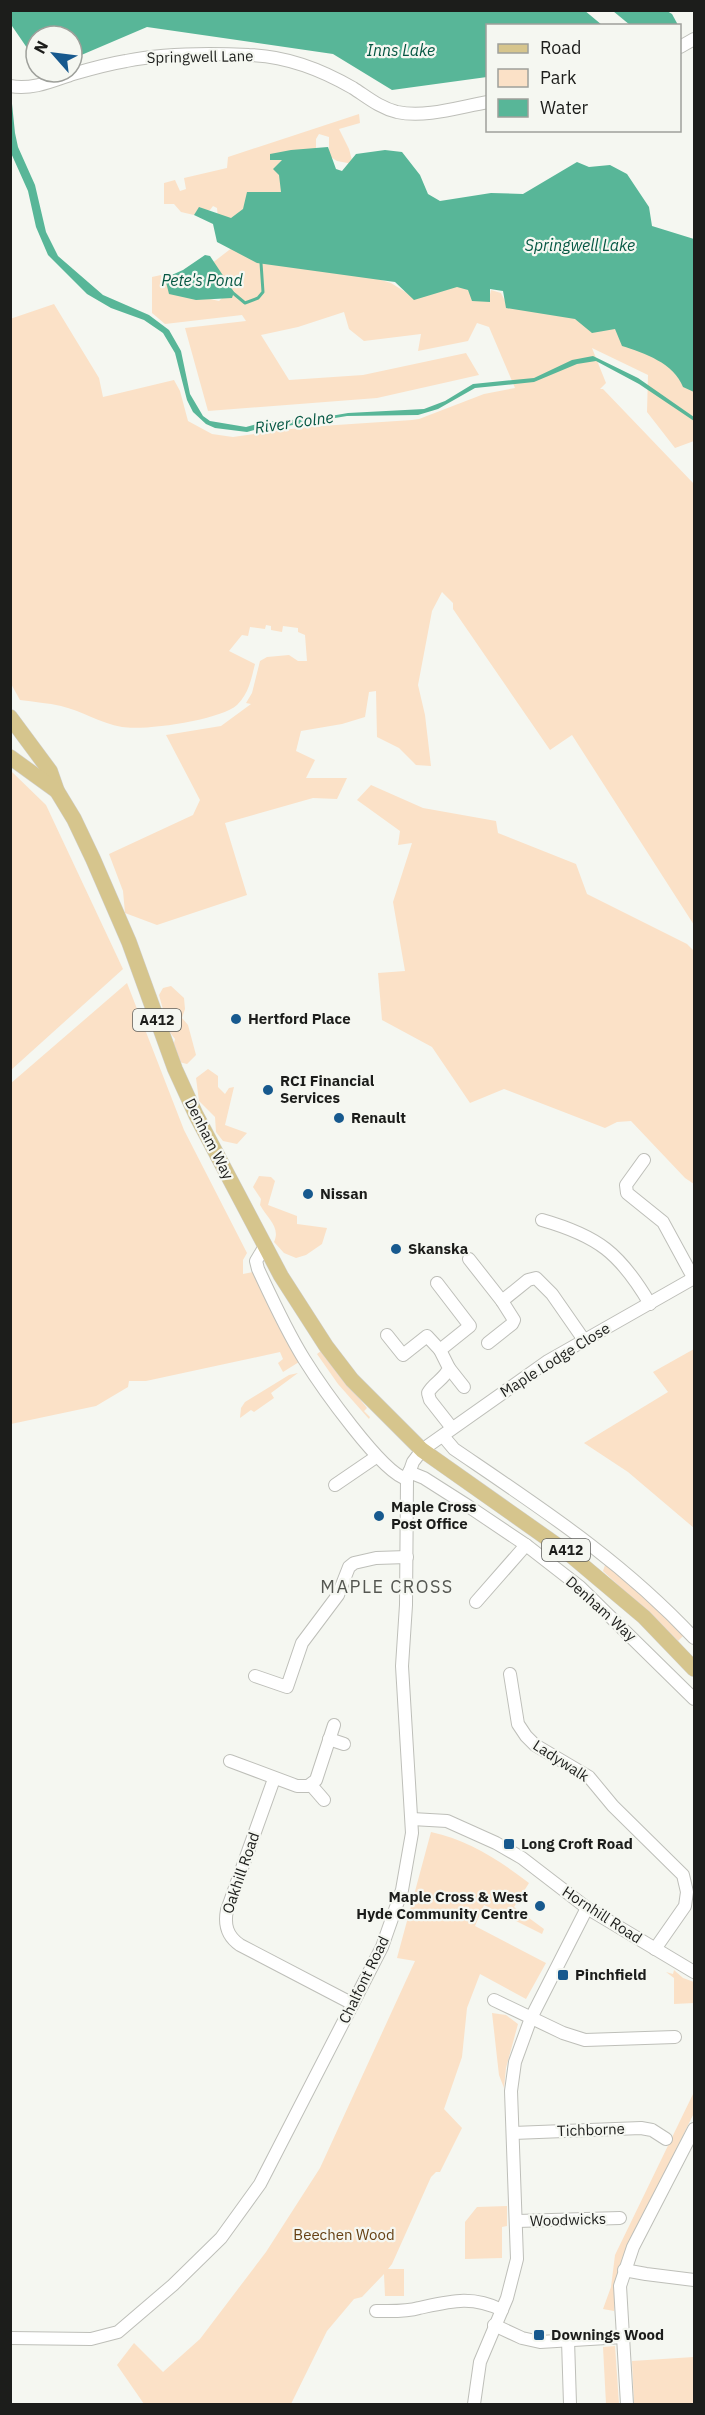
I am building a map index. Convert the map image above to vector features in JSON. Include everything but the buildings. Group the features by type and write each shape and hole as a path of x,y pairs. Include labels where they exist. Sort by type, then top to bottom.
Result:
{"main road":[{"name":"Denham Way","path":"10,717 51,771 57,791 74,819 129,942 175,1069 195,1115 290,1292 352,1380 422,1450"},
{"name":"Denham Way","path":"10,757 57,791"},
{"name":"A412","path":"10,762 32,774"},
{"name":"A412","path":"422,1450 568,1552 644,1617 694,1669"}],"street":[{"name":"Springwell Lane","path":"11,86 39,86 100,67 144,58 250,55 285,60 318,71 346,84 384,107 398,112 432,112 486,102"},
{"path":"644,1160 626,1185 627,1193 663,1222 694,1279"},
{"path":"542,1220 581,1232 608,1249 623,1264 650,1304"},
{"name":"Denham Way","path":"265,1246 256,1260 258,1269 285,1326 304,1360 376,1456 393,1472 438,1486 526,1545 597,1602 694,1698"},
{"path":"469,1259 513,1316 513,1324 488,1343"},
{"path":"502,1301 528,1280 536,1278 552,1294 584,1340"},
{"name":"Maple Lodge Close","path":"422,1450 548,1361 694,1279"},
{"path":"437,1283 470,1326 440,1350"},
{"path":"387,1335 403,1355 427,1336 440,1350 449,1368 464,1387"},
{"path":"449,1368 446,1375 431,1387 428,1393 454,1449 604,1554 663,1605 694,1638"},
{"path":"408,1475 413,1462 422,1450"},
{"path":"335,1485 376,1456"},
{"name":"Chalfont Road","path":"10,2338 91,2339 118,2332 173,2285 221,2238 260,2184 382,1947 402,1890 411,1844 412,1819 402,1677 408,1475"},
{"path":"476,1602 526,1545"},
{"path":"255,1676 287,1687 302,1643 338,1594 349,1567 354,1563 376,1558 407,1557"},
{"name":"Ladywalk","path":"510,1674 518,1724 526,1736 535,1745 589,1777 618,1811 683,1875 687,1892 685,1906 655,1950"},
{"path":"231,1761 274,1779 302,1787 311,1785 316,1780 334,1725"},
{"path":"329,1739 344,1744"},
{"name":"Oakhill Road","path":"274,1779 227,1910 225,1922 228,1932 240,1945 353,2004"},
{"path":"311,1785 324,1800"},
{"name":"Hornhill Road","path":"412,1819 447,1821 496,1843 522,1858 586,1908 694,1972"},
{"path":"474,2404 480,2362 502,2310 518,2259 512,2072 531,2018 586,1908"},
{"path":"494,2000 563,2033 585,2040 675,2037"},
{"name":"Tichborne","path":"513,2133 641,2128 652,2130 666,2139"},
{"path":"627,2404 620,2295 624,2270 633,2247 694,2129"},
{"name":"Woodwicks","path":"517,2221 620,2218"},
{"path":"624,2270 694,2280"},
{"path":"376,2312 418,2309 441,2302 472,2300 485,2302 502,2310"},
{"path":"494,2325 531,2341 623,2337"},
{"path":"568,2340 570,2404"}],"green space":[{"path":"359,114 360,123 339,129 349,149 353,164 337,161 329,156 329,137 319,134 316,139 316,150 284,194 235,220 218,219 217,208 213,206 210,210 203,212 200,207 194,215 181,212 174,204 164,204 164,183 175,180 180,191 186,189 184,178 227,168 228,157"},
{"path":"233,247 368,276 391,283 415,298 457,285 489,299 491,290 501,293 508,307 530,307 617,327 666,363 694,389 694,441 675,448 647,412 648,375 592,348 606,383 600,389 603,389 694,484 694,925 572,735 550,750 453,609 453,603 442,592 432,611 418,685 425,715 431,766 416,765 399,748 377,737 376,691 369,692 365,717 342,724 301,731 296,751 315,760 306,778 347,778 337,799 313,798 225,823 247,895 157,925 125,913 123,891 109,854 193,815 200,800 166,735 221,726 251,704 246,703 252,693 260,661 267,657 289,655 298,661 307,661 305,635 298,632 298,628 283,626 282,632 271,630 271,626 266,625 265,629 250,627 248,636 242,635 229,651 255,664 244,696 237,705 228,710 199,720 147,727 122,727 61,706 20,700 10,682 10,319 54,304 99,378 103,397 174,380 180,391 188,421 212,434 233,437 306,427 419,419 484,394 515,388 489,327 477,323 468,341 418,351 421,334 364,341 349,329 344,312 298,327 261,335 289,380 363,375 466,353 479,375 377,398 208,411 185,328 246,321 242,315 165,324 152,313 152,277 161,275 175,291 219,301 229,291 211,264"},
{"path":"11,771 46,805 123,969 11,1070"},
{"path":"371,785 423,808 496,821 498,833 576,864 587,894 687,944 694,951 694,1184 685,1178 631,1121 617,1122 605,1128 504,1089 470,1103 432,1047 382,1020 378,973 405,971 393,902 412,843 398,845 400,831 357,800"},
{"path":"127,983 184,1130 247,1253 243,1260 243,1274 253,1272 256,1276 299,1362 283,1372 278,1363 283,1359 280,1352 146,1381 129,1381 128,1387 96,1406 11,1424 10,1084"},
{"path":"171,986 184,998 185,1009 182,1018 188,1025 196,1055 187,1064 179,1062 173,1047 175,1039 169,1031 159,995 163,988"},
{"path":"208,1069 218,1076 218,1087 225,1094 229,1088 234,1087 225,1125 247,1133 237,1144 223,1141 216,1132 215,1117 199,1101 196,1078"},
{"path":"259,1176 271,1177 275,1181 268,1205 297,1216 297,1224 327,1228 322,1244 306,1255 296,1258 284,1253 274,1242 276,1232 260,1205 261,1199 253,1187"},
{"path":"694,1349 694,1528 628,1472 584,1443 668,1392 653,1372"},
{"path":"321,1351 367,1408 364,1411 370,1417 369,1419 338,1384 317,1354"},
{"path":"298,1373 271,1393 274,1398 254,1412 251,1410 240,1418 241,1408 245,1402 289,1375"},
{"path":"606,1562 627,1579 683,1636 678,1641 603,1571"},
{"name":"Beechen Wood","path":"431,1832 458,1840 483,1852 529,1883 514,1907 544,1929 542,1934 484,1905 475,1926 546,1963 526,1999 480,1974 467,2008 462,2057 444,2109 462,2128 440,2172 436,2172 431,2177 388,2269 404,2269 404,2296 385,2296 384,2274 362,2297 354,2299 327,2331 291,2404 144,2404 117,2365 134,2343 163,2372 200,2339 266,2252 320,2168 415,1961 397,1958"},
{"path":"674,1970 683,1978 694,1982 694,2003 674,2004 674,1978 666,1972 673,1974"},
{"path":"492,2013 506,2015 518,2024 506,2068 504,2088 499,2075"},
{"path":"694,2092 694,2113 622,2258 614,2311 603,2309 611,2287 615,2255"},
{"path":"507,2206 507,2226 502,2227 502,2258 465,2259 465,2222 477,2207"},
{"path":"615,2346 619,2404 606,2404 603,2347"},
{"path":"694,2357 694,2404 634,2404 632,2361"}],"water":[{"name":"Inns Lake","path":"584,10 601,24 486,24 486,77 392,90 333,54 147,27 84,54 84,24 24,24 24,44 12,26 12,11"},
{"path":"613,11 667,11 672,14 677,24 629,24"},
{"name":"River Colne","path":"11,94 18,147 35,185 46,232 58,256 103,295 149,315 169,330 181,351 190,394 203,416 210,421 246,427 264,422 319,418 348,413 424,409 445,401 473,384 534,378 572,360 593,356 638,378 694,417 694,421 639,384 596,361 577,364 534,382 475,388 438,409 418,415 347,416 287,426 269,426 247,432 215,428 206,424 193,412 187,400 175,353 163,333 144,320 111,308 87,294 48,255 36,227 28,191 11,153"},
{"name":"Springwell Lake","path":"328,147 336,169 342,171 356,154 385,150 402,152 420,175 428,194 440,201 491,193 523,194 577,162 589,167 610,165 627,174 649,207 652,226 694,239 694,392 683,387 673,371 666,365 622,346 615,329 592,333 575,319 506,308 503,291 490,289 490,302 472,301 468,290 457,287 414,300 395,282 257,263 217,242 213,224 194,215 199,207 231,218 243,209 247,192 281,192 279,175 273,169 282,160 270,160 270,154"},
{"name":"Pete's Pond","path":"205,255 210,256 234,292 232,298 196,300 169,294 165,278 183,270"}],"waterway":[{"path":"233,293 245,303 258,298 263,292 261,263"}],"place":[{"name":"Hertford Place","path":"236,1019"},
{"name":"RCI Financial Services","path":"268,1090"},
{"name":"Renault","path":"339,1118"},
{"name":"Nissan","path":"308,1194"},
{"name":"Skanska","path":"396,1249"},
{"name":"Maple Cross Post Office","path":"379,1516"},
{"name":"Long Croft Road","path":"509,1844"},
{"name":"Maple Cross & West Hyde Community Centre","path":"540,1906"},
{"name":"Pinchfield","path":"563,1975"},
{"name":"Downings Wood","path":"539,2335"}],"district":[{"name":"MAPLE CROSS","path":"387,1587"}]}
